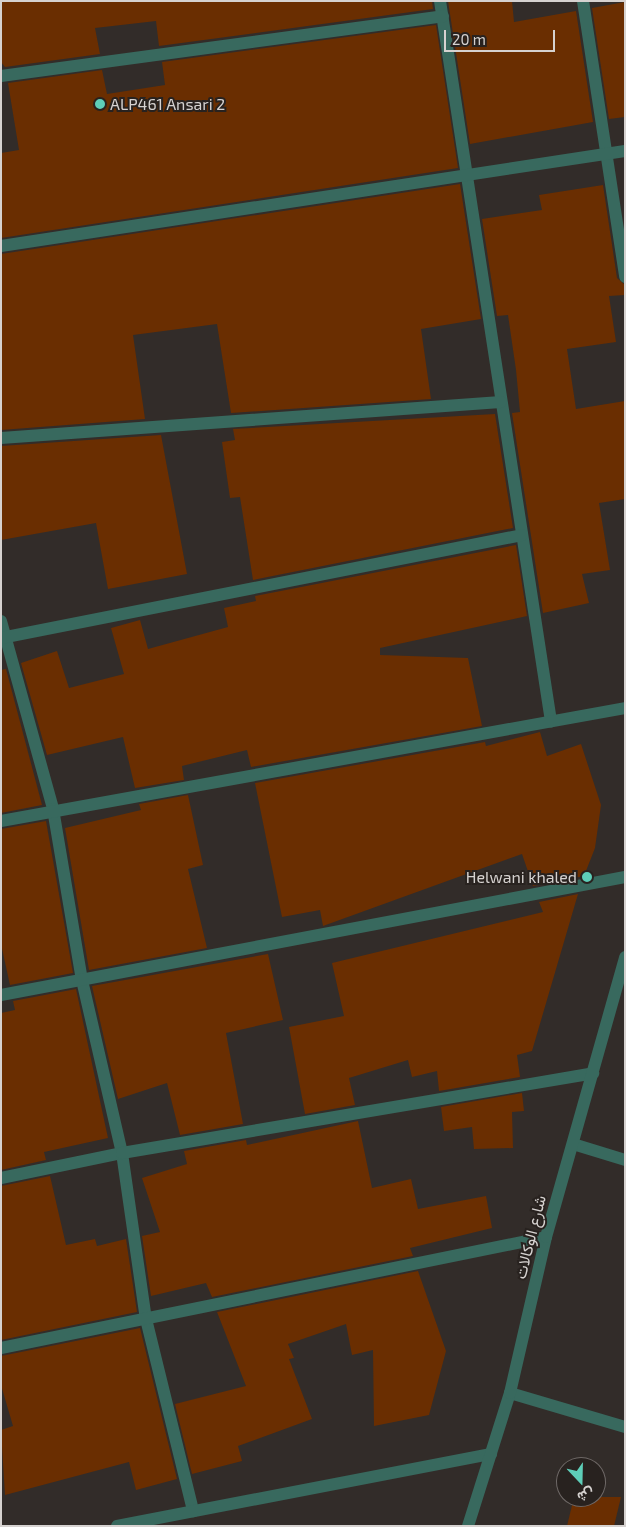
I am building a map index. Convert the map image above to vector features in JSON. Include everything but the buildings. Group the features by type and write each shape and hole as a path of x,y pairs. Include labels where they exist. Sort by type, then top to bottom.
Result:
{"street":[{"path":"440,1 551,721"},
{"path":"583,1 608,154 625,277"},
{"path":"1,76 443,16"},
{"path":"1,246 625,151"},
{"path":"1,438 502,402"},
{"path":"3,637 522,536"},
{"path":"1,621 3,637 53,809 82,980 122,1153 146,1318 193,1511"},
{"path":"1,821 53,809 625,708"},
{"path":"1,995 625,877"},
{"name":"شارع الوكالات","path":"468,1526 510,1393 546,1237 625,957"},
{"path":"1,1178 122,1153 593,1073"},
{"path":"573,1144 625,1160"},
{"path":"1,1348 546,1237"},
{"path":"510,1393 625,1427"},
{"path":"116,1526 491,1454"}],"place":[{"name":"ALP461 Ansari 2","path":"100,104"},
{"name":"Helwani khaled","path":"587,877"}]}
